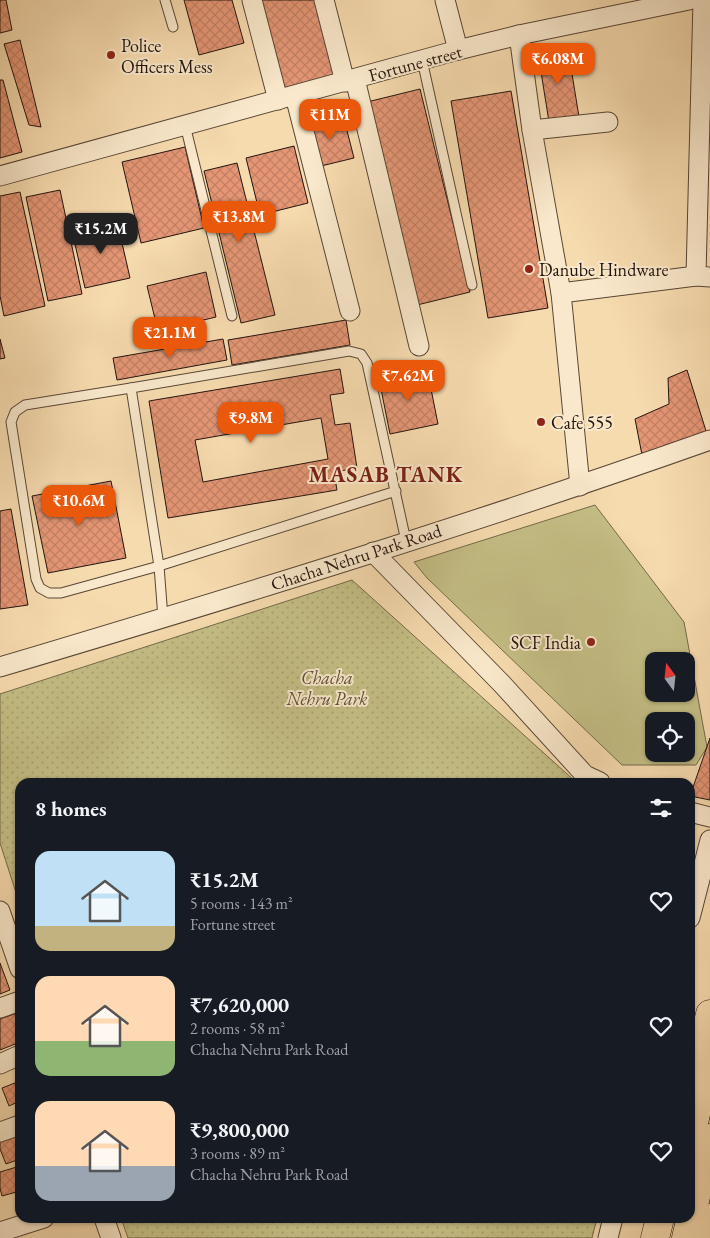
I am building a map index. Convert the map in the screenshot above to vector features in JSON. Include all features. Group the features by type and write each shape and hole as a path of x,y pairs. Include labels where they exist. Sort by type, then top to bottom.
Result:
{"main road":[{"path":"695,1078 710,1014"},
{"path":"695,1119 710,1056"},
{"path":"695,1200 710,1138"},
{"path":"705,1238 710,1218"},
{"path":"655,1238 659,1223"},
{"path":"667,1238 671,1223"},
{"path":"686,1238 690,1223"}],"street":[{"path":"252,0 286,98 350,310"},
{"path":"324,0 350,80 419,346"},
{"path":"445,0 458,50"},
{"name":"Fortune street","path":"0,176 458,50 519,35 689,0"},
{"path":"560,292 703,277 704,0"},
{"path":"519,35 532,130 560,292 580,486"},
{"path":"532,130 608,122"},
{"name":"Chacha Nehru Park Road","path":"0,667 163,618 580,486 710,440"},
{"path":"373,552 502,684 585,775 591,778"},
{"path":"695,813 710,817"},
{"path":"695,898 710,840"},
{"path":"0,911 3,931 15,958"},
{"path":"0,1008 15,1003"},
{"path":"0,1064 15,1057"},
{"path":"0,1132 15,1127"},
{"path":"0,1232 28,1223"},
{"path":"106,1223 111,1238"},
{"path":"608,1238 612,1223"}],"lane":[{"path":"165,0 173,27"},
{"path":"422,60 472,286"},
{"path":"185,125 232,316"},
{"path":"396,491 159,566 61,593 48,593 40,588 36,579 11,422 15,412 25,405 349,351 361,354 367,363 396,491 406,541"},
{"path":"131,388 159,566 163,618"}],"green space":[{"name":"SCF India","path":"595,505 684,622 690,652 645,652 645,702 695,702 695,682 707,747 696,765 622,765 427,578 414,562"},
{"name":"Chacha Nehru Park","path":"352,580 572,778 15,778 15,890 0,843 0,694"},
{"path":"123,1223 596,1223 592,1238 128,1238"}],"building":[{"path":"0,0 6,0 12,30 0,33"},
{"path":"184,0 232,0 244,43 199,55"},
{"path":"260,0 318,0 340,78 285,93"},
{"path":"20,40 41,127 29,125 4,44"},
{"path":"568,49 579,117 549,122 538,53"},
{"path":"0,80 3,80 22,152 0,158"},
{"path":"420,89 470,292 413,306 363,103"},
{"path":"511,91 548,308 488,318 451,101"},
{"path":"343,115 354,158 317,167 306,124"},
{"path":"294,146 308,203 260,215 246,158"},
{"path":"185,147 204,228 141,243 122,162"},
{"path":"237,163 275,315 241,323 204,171"},
{"path":"60,190 82,294 48,301 26,197"},
{"path":"20,192 45,306 4,316 0,296 0,196"},
{"path":"117,221 130,278 85,288 72,231"},
{"path":"206,272 216,317 158,331 147,286"},
{"path":"346,320 350,345 232,365 228,340"},
{"path":"0,339 5,358 0,359"},
{"path":"223,339 227,360 117,380 113,358"},
{"path":"340,369 344,393 330,395 335,425 350,423 357,468 334,472 337,490 168,518 149,401","holes":["321,418 328,459 203,482 195,440"]},
{"path":"427,369 438,424 390,434 379,379"},
{"path":"687,370 706,431 643,460 635,419 669,404 668,378"},
{"path":"111,481 126,558 48,573 32,496"},
{"path":"11,509 28,605 0,609 0,511"},
{"path":"710,738 710,800 695,797 695,782"},
{"path":"0,963 10,990 0,994"},
{"path":"15,1014 15,1044 0,1050 0,1019"},
{"path":"15,1083 15,1103 9,1106 2,1088"},
{"path":"15,1129 15,1161 6,1164 0,1149 0,1134"},
{"path":"15,1168 15,1192 2,1196 0,1172"}],"place":[{"name":"Police Officers Mess","path":"111,55"},
{"name":"Danube Hindware","path":"529,269"},
{"name":"Cafe 555","path":"541,422"},
{"name":"SCF India","path":"591,642"}],"district":[{"name":"MASAB TANK","path":"386,474"}]}
